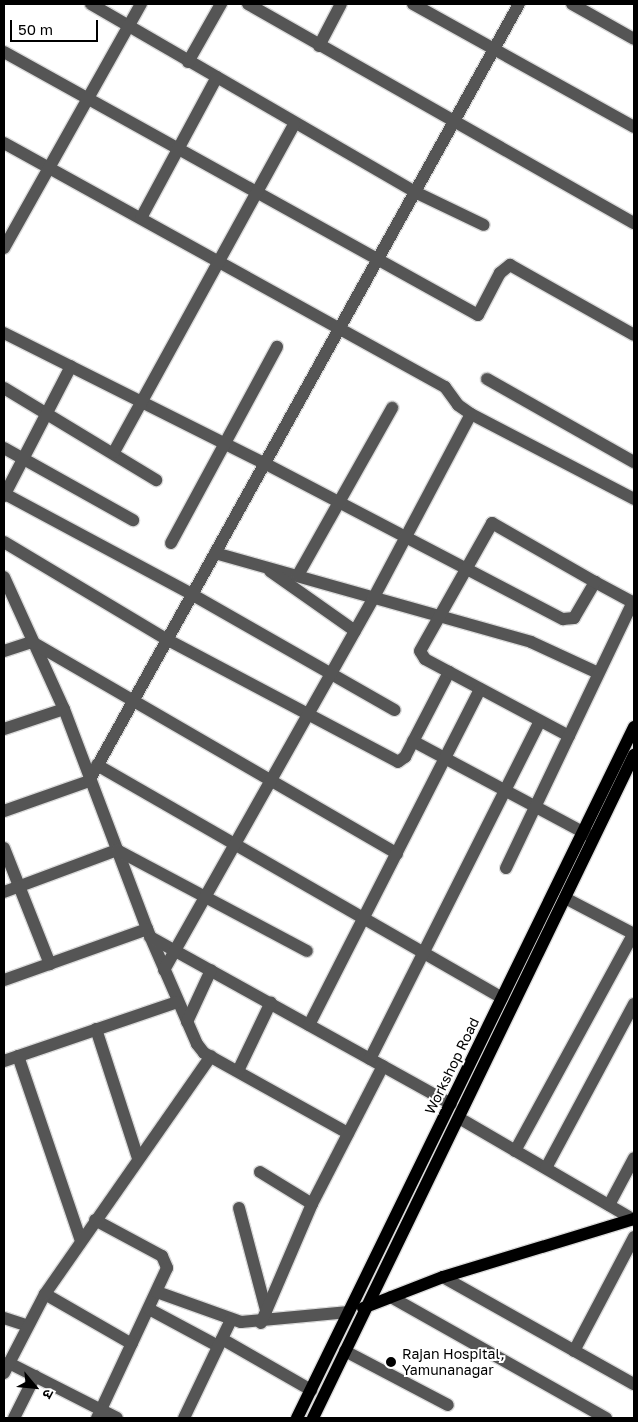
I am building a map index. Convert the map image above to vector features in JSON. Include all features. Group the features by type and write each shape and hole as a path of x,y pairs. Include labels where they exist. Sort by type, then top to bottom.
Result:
{"main road":[{"name":"Workshop Road","path":"313,1418 565,898 634,727"},
{"name":"Workshop Road","path":"297,1418 502,998 634,755"},
{"path":"349,1312 367,1307 443,1277 634,1219"}],"street":[{"path":"90,4 294,124 415,192 484,225"},
{"path":"4,248 49,166 90,98 141,4"},
{"path":"188,62 221,4"},
{"path":"248,4 634,224"},
{"path":"319,46 341,4"},
{"path":"413,4 634,127"},
{"path":"4,810 89,781 455,122 518,4"},
{"path":"572,4 634,39"},
{"path":"4,52 257,190 377,261 478,316 500,273 510,265 634,335"},
{"path":"142,218 216,77"},
{"path":"114,452 294,124"},
{"path":"4,143 49,166 339,330 445,387 458,406 471,414 634,499"},
{"path":"4,333 266,464 404,538 569,621 595,582"},
{"path":"171,543 276,347"},
{"path":"71,366 46,412 24,460 4,495 193,595 395,710"},
{"path":"487,379 634,462"},
{"path":"4,388 114,452 156,480"},
{"path":"298,575 392,408"},
{"path":"164,970 373,599 471,414"},
{"path":"4,448 133,520"},
{"path":"506,868 634,602 492,523 420,651 421,655 569,736"},
{"path":"4,542 168,640 307,717 398,762 405,758 449,672"},
{"path":"215,554 298,575 373,599 531,642 598,674"},
{"path":"264,567 355,631"},
{"path":"4,577 64,709 89,781 148,933 197,1044 211,1056 348,1133"},
{"path":"4,651 32,642 270,783 397,854"},
{"path":"309,1025 480,688"},
{"path":"4,729 64,709"},
{"path":"370,1059 540,721"},
{"path":"413,741 589,835"},
{"path":"97,765 234,845 364,916 422,953 502,998"},
{"path":"4,848 50,964"},
{"path":"4,892 117,850 306,950"},
{"path":"515,1151 634,933 565,898"},
{"path":"148,933 174,951 271,1002 451,1104"},
{"path":"4,980 148,933"},
{"path":"187,1022 211,970"},
{"path":"4,1061 177,1002"},
{"path":"238,1071 271,1002"},
{"path":"546,1168 634,1004"},
{"path":"96,1030 138,1158"},
{"path":"18,1056 81,1241"},
{"path":"117,1418 99,1414 35,1376 6,1367 45,1294 138,1158 211,1056"},
{"path":"261,1323 312,1204 382,1066"},
{"path":"459,1118 634,1219"},
{"path":"609,1205 634,1158"},
{"path":"260,1172 312,1204"},
{"path":"239,1208 266,1310"},
{"path":"95,1220 166,1260 167,1268 99,1414"},
{"path":"574,1351 634,1237"},
{"path":"443,1277 634,1384"},
{"path":"157,1292 231,1320 261,1323 349,1312"},
{"path":"45,1294 132,1344"},
{"path":"391,1297 606,1418"},
{"path":"148,1310 220,1342 311,1390"},
{"path":"4,1318 28,1326"},
{"path":"184,1418 231,1320"},
{"path":"345,1351 448,1405"},
{"path":"14,1418 35,1376"}],"place":[{"name":"Rajan Hospital, Yamunanagar","path":"391,1362"}]}
